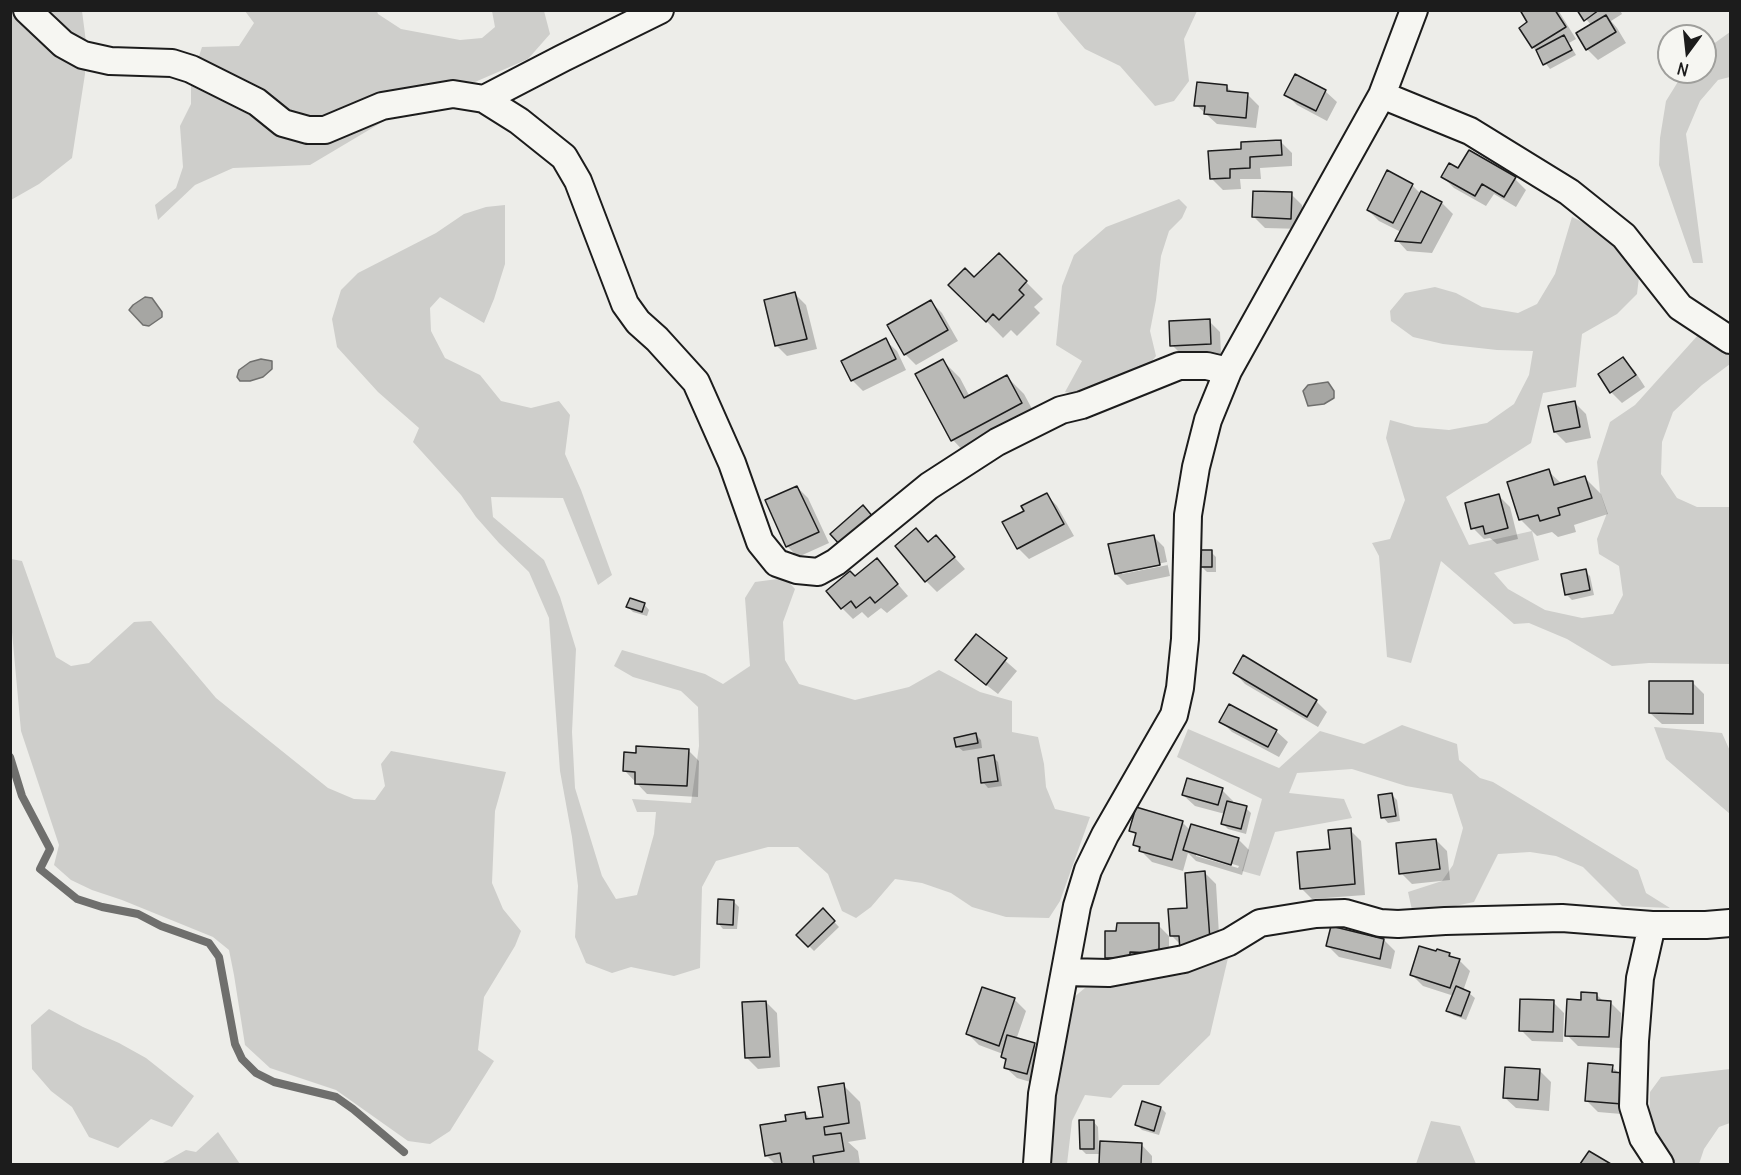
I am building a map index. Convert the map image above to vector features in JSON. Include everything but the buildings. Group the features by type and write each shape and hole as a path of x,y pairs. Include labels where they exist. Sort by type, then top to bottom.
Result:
{"street":[{"path":"27,10 63,44 83,56 110,61 172,63 191,69 257,102 283,123 308,130 325,130 382,106 453,94 484,99 519,121 564,157 578,181 626,303 638,322 657,339 696,382 732,463 760,542 777,562 797,570 818,572 836,562 929,486 997,442 1061,410 1082,405 1179,366 1207,366 1228,371"},
{"path":"484,99 660,10"},
{"path":"1037,1164 1042,1094 1077,906 1088,870 1105,835 1174,715 1180,688 1185,639 1188,515 1196,467 1208,420 1228,371 1383,95 1414,10"},
{"path":"1383,95 1470,131 1569,192 1624,236 1680,307 1731,340"},
{"path":"1065,972 1109,973 1184,959 1229,942 1260,923 1316,914 1345,913 1380,923 1398,924 1562,918 1652,925 1731,923"},
{"path":"1652,925 1640,978 1633,1106 1643,1138 1660,1164"}],"shaded area":[{"path":"11,11 82,11 86,42 85,74 72,158 39,184 11,200"},
{"path":"245,11 377,11 401,29 460,40 482,38 495,27 492,11 544,11 550,34 528,59 475,82 362,100 384,121 310,165 233,168 195,185 158,220 155,205 176,188 183,167 180,126 191,104 191,81 202,47 239,46 254,23"},
{"path":"1056,11 1197,11 1184,39 1189,81 1174,101 1155,106 1120,66 1085,49 1060,20"},
{"path":"1730,32 1730,77 1717,81 1717,41"},
{"path":"1677,84 1715,84 1700,101 1686,134 1703,263 1693,263 1659,165 1660,138 1666,101"},
{"path":"1179,199 1187,207 1182,218 1169,231 1161,256 1150,331 1156,356 1145,370 1083,396 1065,392 1082,361 1056,345 1062,286 1074,255 1106,227"},
{"path":"505,205 505,264 484,323 440,297 430,308 431,331 445,358 480,375 501,401 531,408 559,401 570,415 565,454 581,490 612,575 598,585 563,498 491,497 493,517 544,560 560,597 576,649 572,732 575,788 602,876 616,899 637,895 654,834 656,812 637,812 632,799 691,803 699,746 698,707 681,691 633,677 614,666 622,650 705,674 723,684 750,666 745,598 755,582 785,578 795,589 783,622 785,660 799,684 855,700 909,687 939,670 980,692 1012,701 1012,732 1038,737 1046,787 1055,809 1090,817 1060,901 1049,918 1006,917 972,907 951,893 922,883 895,879 871,907 856,918 842,911 828,874 798,847 768,847 716,861 702,887 700,968 674,976 631,967 612,973 586,963 575,937 578,886 560,771 549,618 529,572 499,543 476,517 461,495 413,442 419,428 378,392 337,347 332,319 341,290 358,273 436,233 464,214 486,207"},
{"path":"1572,217 1591,226 1618,249 1639,277 1637,294 1617,314 1582,334 1576,387 1543,393 1531,443 1446,497 1469,545 1532,531 1539,560 1494,573 1508,589 1545,610 1582,618 1613,614 1623,595 1619,566 1599,554 1597,539 1607,513 1600,492 1597,462 1610,422 1635,405 1699,334 1730,356 1730,364 1702,385 1673,412 1662,442 1661,474 1677,498 1697,507 1730,507 1730,664 1649,663 1612,666 1567,639 1529,623 1514,624 1441,561 1411,663 1387,657 1379,556 1372,543 1390,539 1405,500 1386,438 1390,420 1415,427 1449,430 1487,423 1514,404 1529,375 1533,351 1443,344 1413,337 1391,321 1390,311 1405,293 1435,287 1456,293 1482,307 1518,313 1537,304 1555,274"},
{"path":"145,297 152,298 162,312 162,317 149,326 143,325 129,310"},
{"path":"261,359 272,361 272,369 263,377 240,381 237,377 239,370 250,362"},
{"path":"1328,382 1334,391 1334,398 1324,404 1308,406 1303,391 1308,385"},
{"path":"11,559 22,561 56,657 71,666 89,663 134,622 151,621 216,698 328,788 354,799 375,800 385,786 381,764 391,751 506,772 495,811 492,883 503,909 521,931 515,946 484,997 478,1050 494,1061 450,1131 430,1144 408,1141 336,1090 270,1068 245,1045 229,950 213,937 71,880 54,865 59,845 21,731 11,621"},
{"path":"1402,725 1457,744 1459,760 1480,778 1493,782 1638,870 1646,893 1670,908 1622,906 1583,867 1556,856 1530,852 1498,854 1474,902 1445,908 1412,910 1408,892 1442,881 1453,865 1463,828 1452,794 1406,786 1352,769 1297,773 1289,793 1344,799 1352,818 1275,832 1260,876 1242,871 1262,799 1177,757 1188,729 1279,768 1320,731 1364,744"},
{"path":"1654,727 1722,733 1730,751 1730,814 1666,759"},
{"path":"1228,958 1210,1035 1159,1085 1123,1085 1111,1098 1085,1095 1072,1121 1067,1164 1048,1164 1051,1128 1073,998 1092,982 1182,975"},
{"path":"49,1009 146,1058 194,1096 172,1127 151,1119 118,1148 89,1137 72,1107 51,1091 32,1069 31,1025"},
{"path":"1730,1069 1730,1123 1719,1127 1704,1149 1699,1164 1674,1164 1649,1129 1650,1092 1661,1077"},
{"path":"1431,1121 1460,1126 1476,1164 1416,1164"},
{"path":"218,1132 240,1164 161,1164 186,1150 196,1152"}],"waterway":[{"path":"10,757 22,796 50,849 40,869 77,899 138,914 161,926 209,943 219,957 235,1044 242,1059 256,1073 274,1082 336,1097 404,1152"}]}
